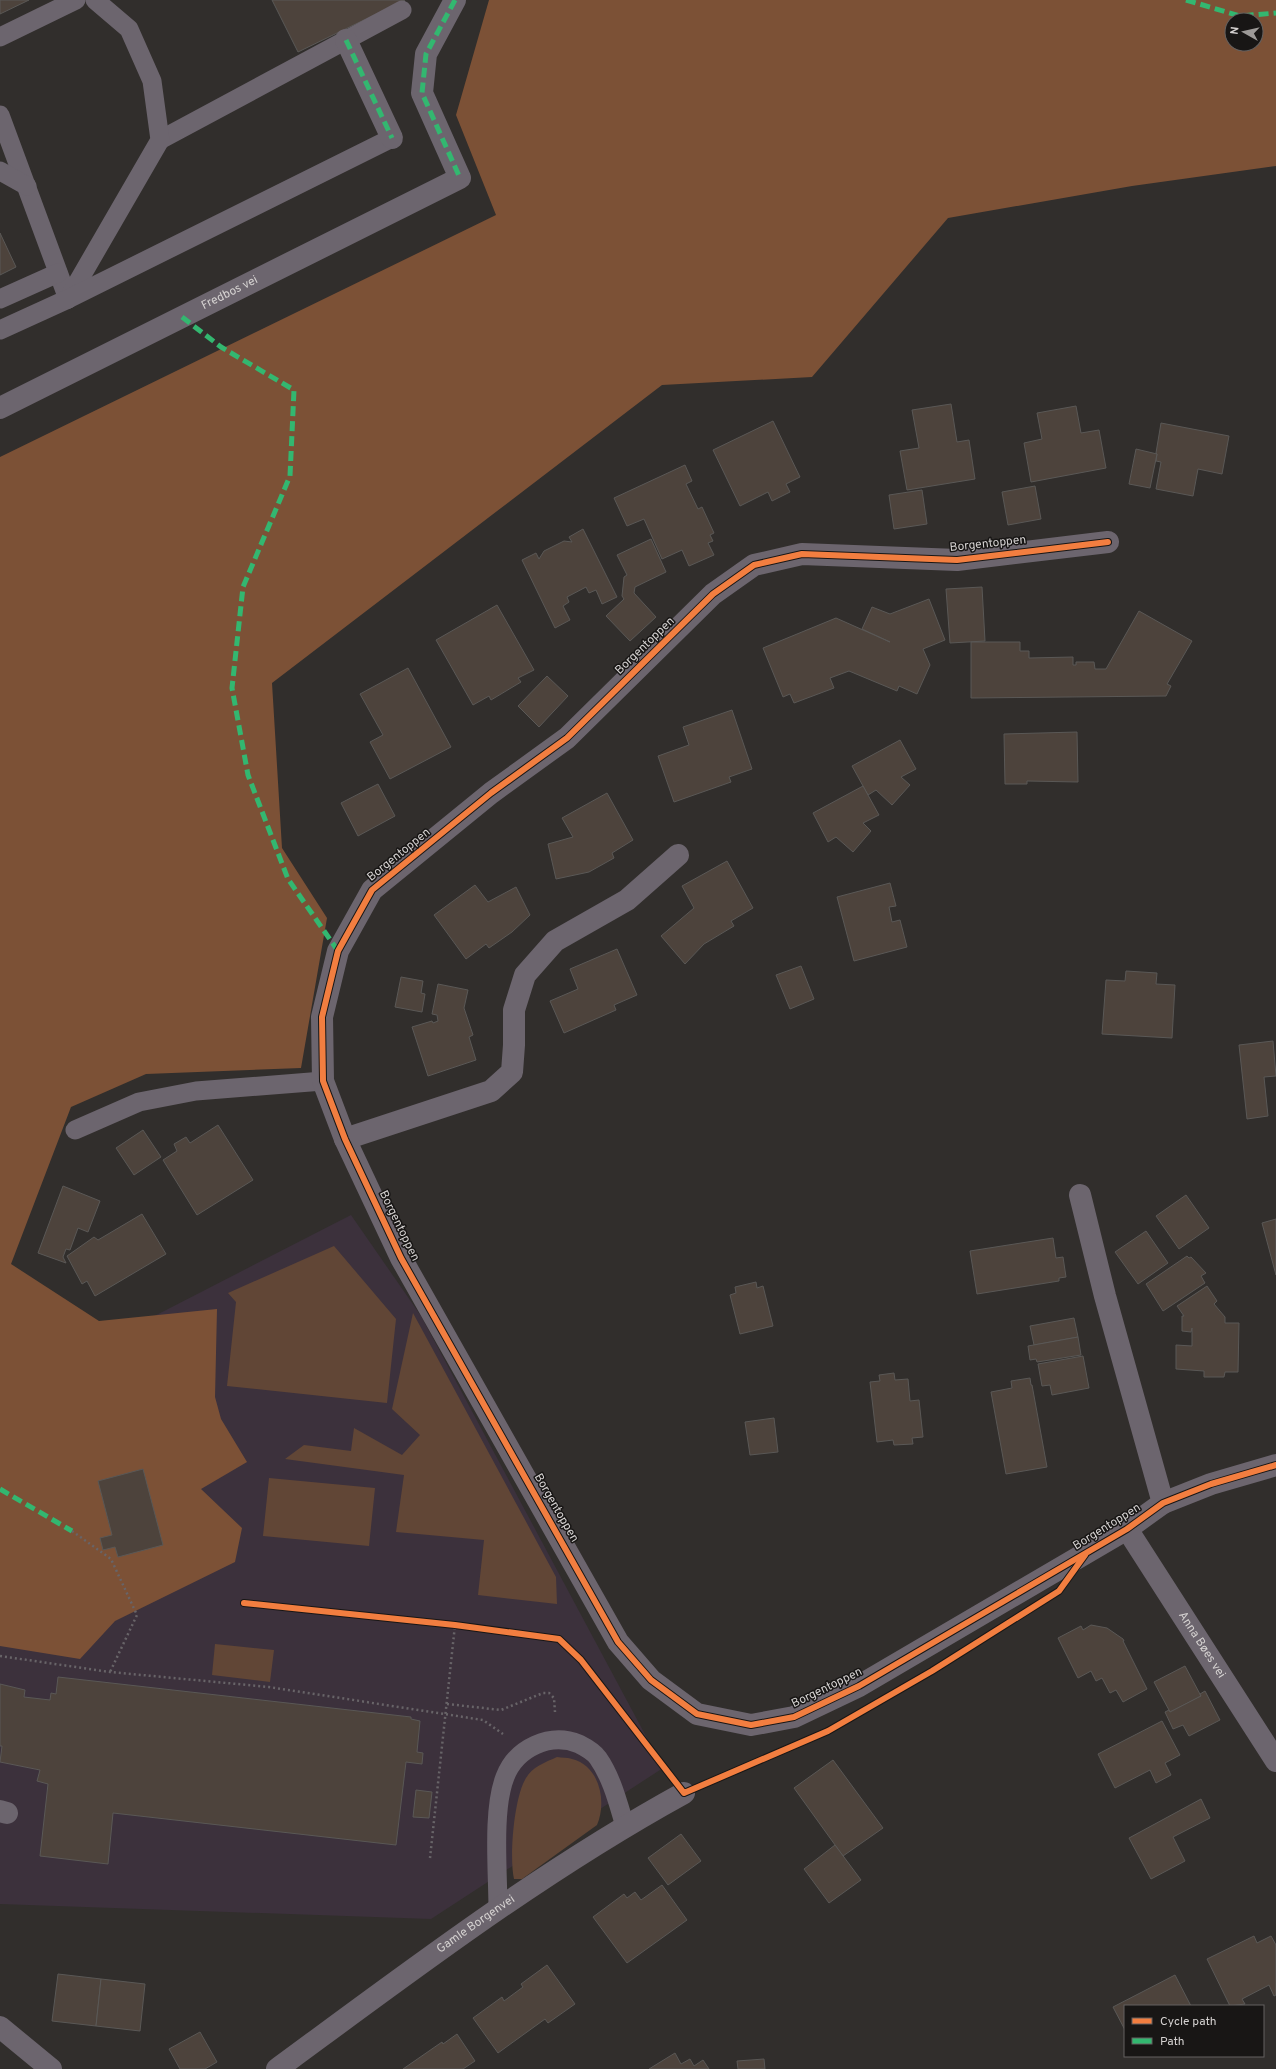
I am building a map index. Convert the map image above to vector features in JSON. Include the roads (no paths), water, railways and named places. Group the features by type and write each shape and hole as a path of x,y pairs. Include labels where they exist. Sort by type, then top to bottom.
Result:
{"street":[{"name":"Fredbos vei","path":"0,408 460,178 422,93 426,54 455,0"},
{"path":"346,40 392,138"},
{"name":"Borgentoppen","path":"1108,542 957,560 802,554 754,565 713,594 567,738 491,793 372,890 338,951 322,1017 323,1081 345,1139 401,1258 618,1642 651,1680 697,1714 751,1725 794,1717 859,1686 1127,1529 1163,1503 1211,1484 1276,1465"},
{"path":"345,1139 490,1091 512,1072 514,1010 525,975 555,941 627,900 678,855"},
{"path":"1080,1195 1105,1296 1163,1503"},
{"name":"Anna Bøes vei","path":"1127,1529 1276,1761"},
{"name":"Gamle Borgenvei","path":"277,2069 467,1930 624,1826 684,1793"},
{"path":"0,2027 51,2069"}],"lane":[{"path":"0,37 76,0"},
{"path":"95,0 129,29 152,81 160,140"},
{"path":"68,299 160,140 402,10"},
{"path":"0,115 68,299"},
{"path":"0,330 68,299 392,138"},
{"path":"0,171 27,186"},
{"path":"0,299 58,272"},
{"path":"75,1130 138,1102 196,1091 323,1081"},
{"path":"498,1910 498,1801 505,1776 514,1761 523,1752 535,1745 551,1739 570,1740 586,1747 598,1757 614,1791 624,1826"}]}
